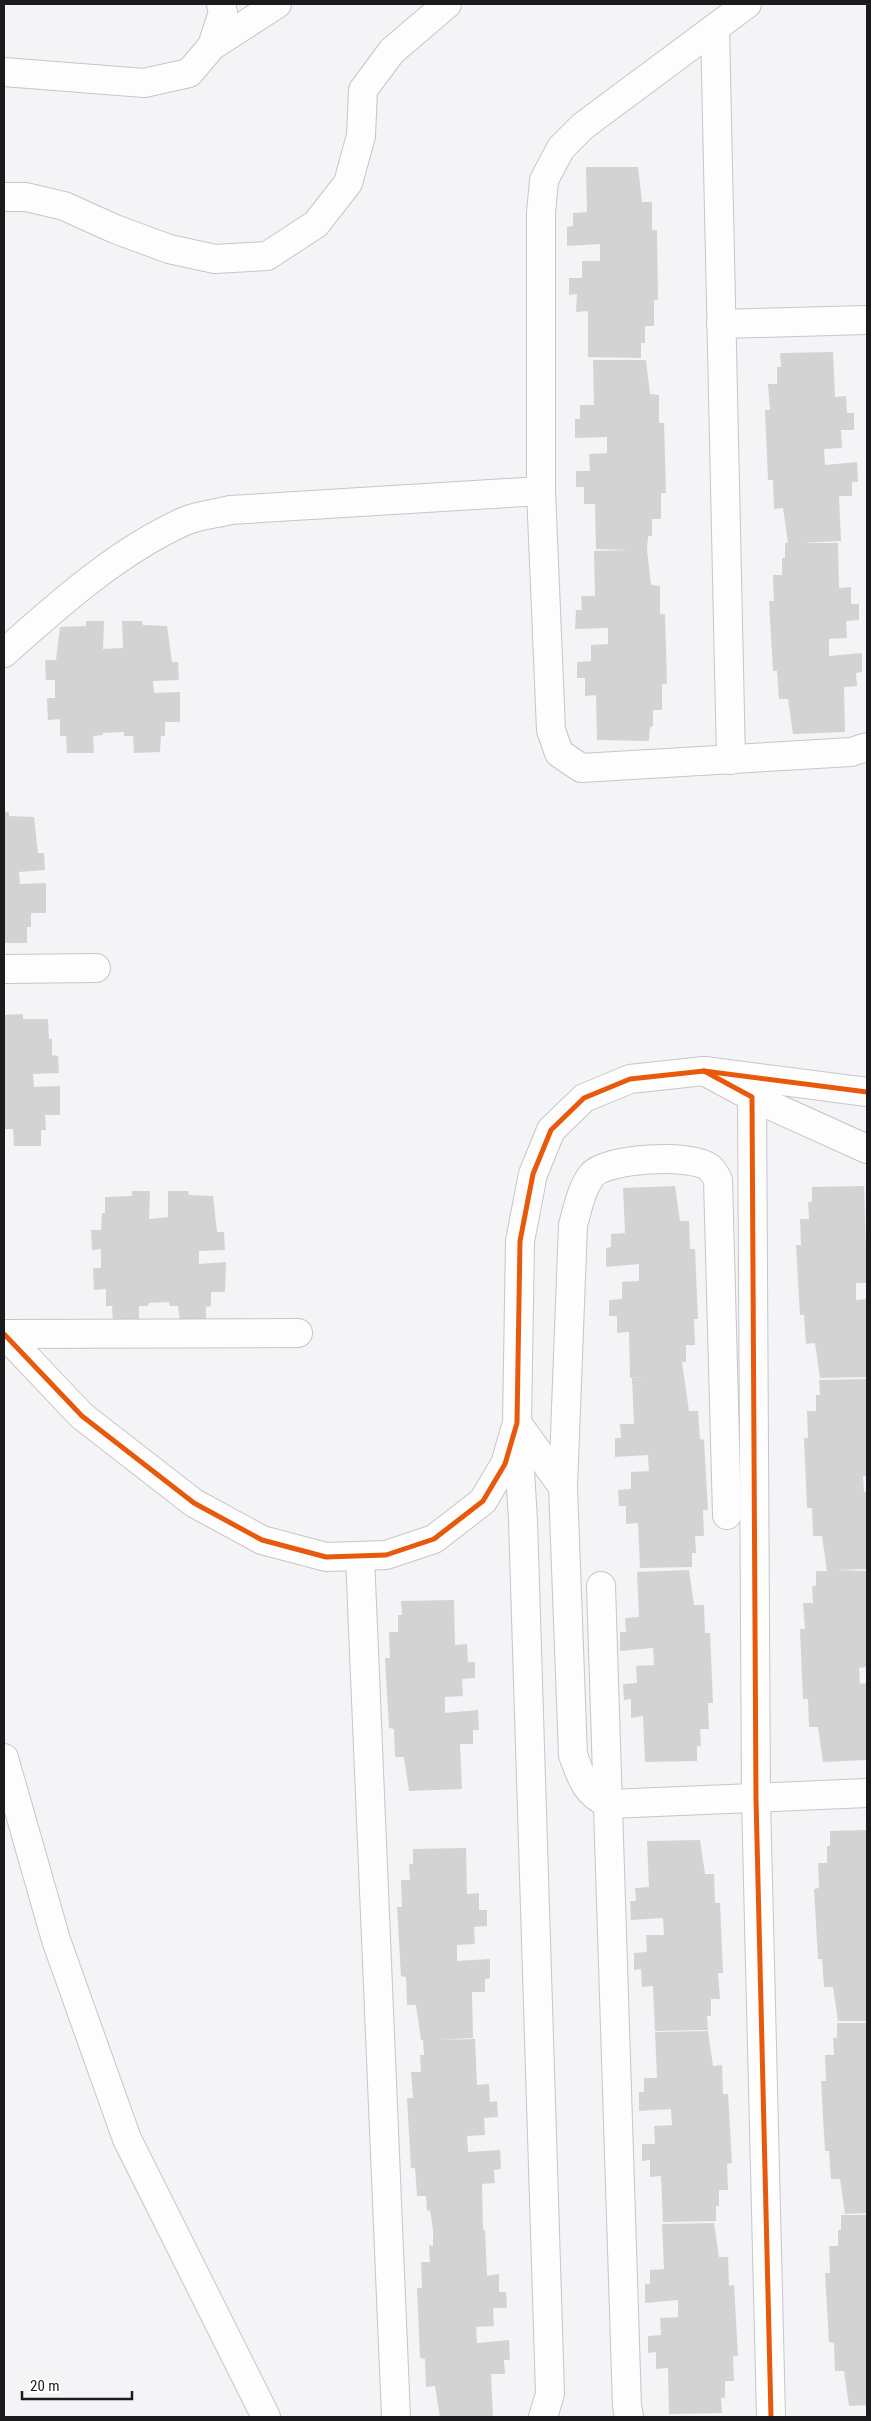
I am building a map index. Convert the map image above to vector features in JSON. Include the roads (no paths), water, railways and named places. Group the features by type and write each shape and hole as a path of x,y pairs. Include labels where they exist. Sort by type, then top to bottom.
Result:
{"street":[{"path":"212,46 223,12 221,4"},
{"path":"4,72 144,84 189,73 212,46 277,4"},
{"path":"4,197 26,197 64,206 115,229 169,249 215,259 267,256 316,224 348,183 361,136 363,90 392,51 448,4"},
{"path":"747,4 583,126 560,148 544,180 541,213 541,491 551,730 559,753 581,768 851,752 867,747"},
{"path":"715,28 731,760"},
{"path":"721,324 867,320"},
{"path":"4,653 45,617 133,549 187,520 230,510 541,491"},
{"path":"4,969 96,968"},
{"path":"542,2417 550,2394 523,1530 517,1423 520,1240 533,1174 551,1130 584,1098 630,1079 704,1071 867,1092"},
{"path":"704,1071 752,1097 867,1148"},
{"path":"752,1097 756,1799 771,2417"},
{"path":"727,1515 718,1180 709,1167 684,1158 610,1164 593,1174 581,1197 573,1225 564,1487 573,1755 584,1783 595,1798 609,1804 867,1793"},
{"path":"4,1334 298,1333"},
{"path":"4,1334 82,1416 194,1503 262,1540 326,1557 386,1555 434,1539 482,1500 505,1464 517,1423"},
{"path":"517,1423 564,1487"},
{"path":"360,1556 396,2417"},
{"path":"601,1586 627,2406 629,2417"},
{"path":"4,1758 56,1940 127,2139 266,2417"}]}
